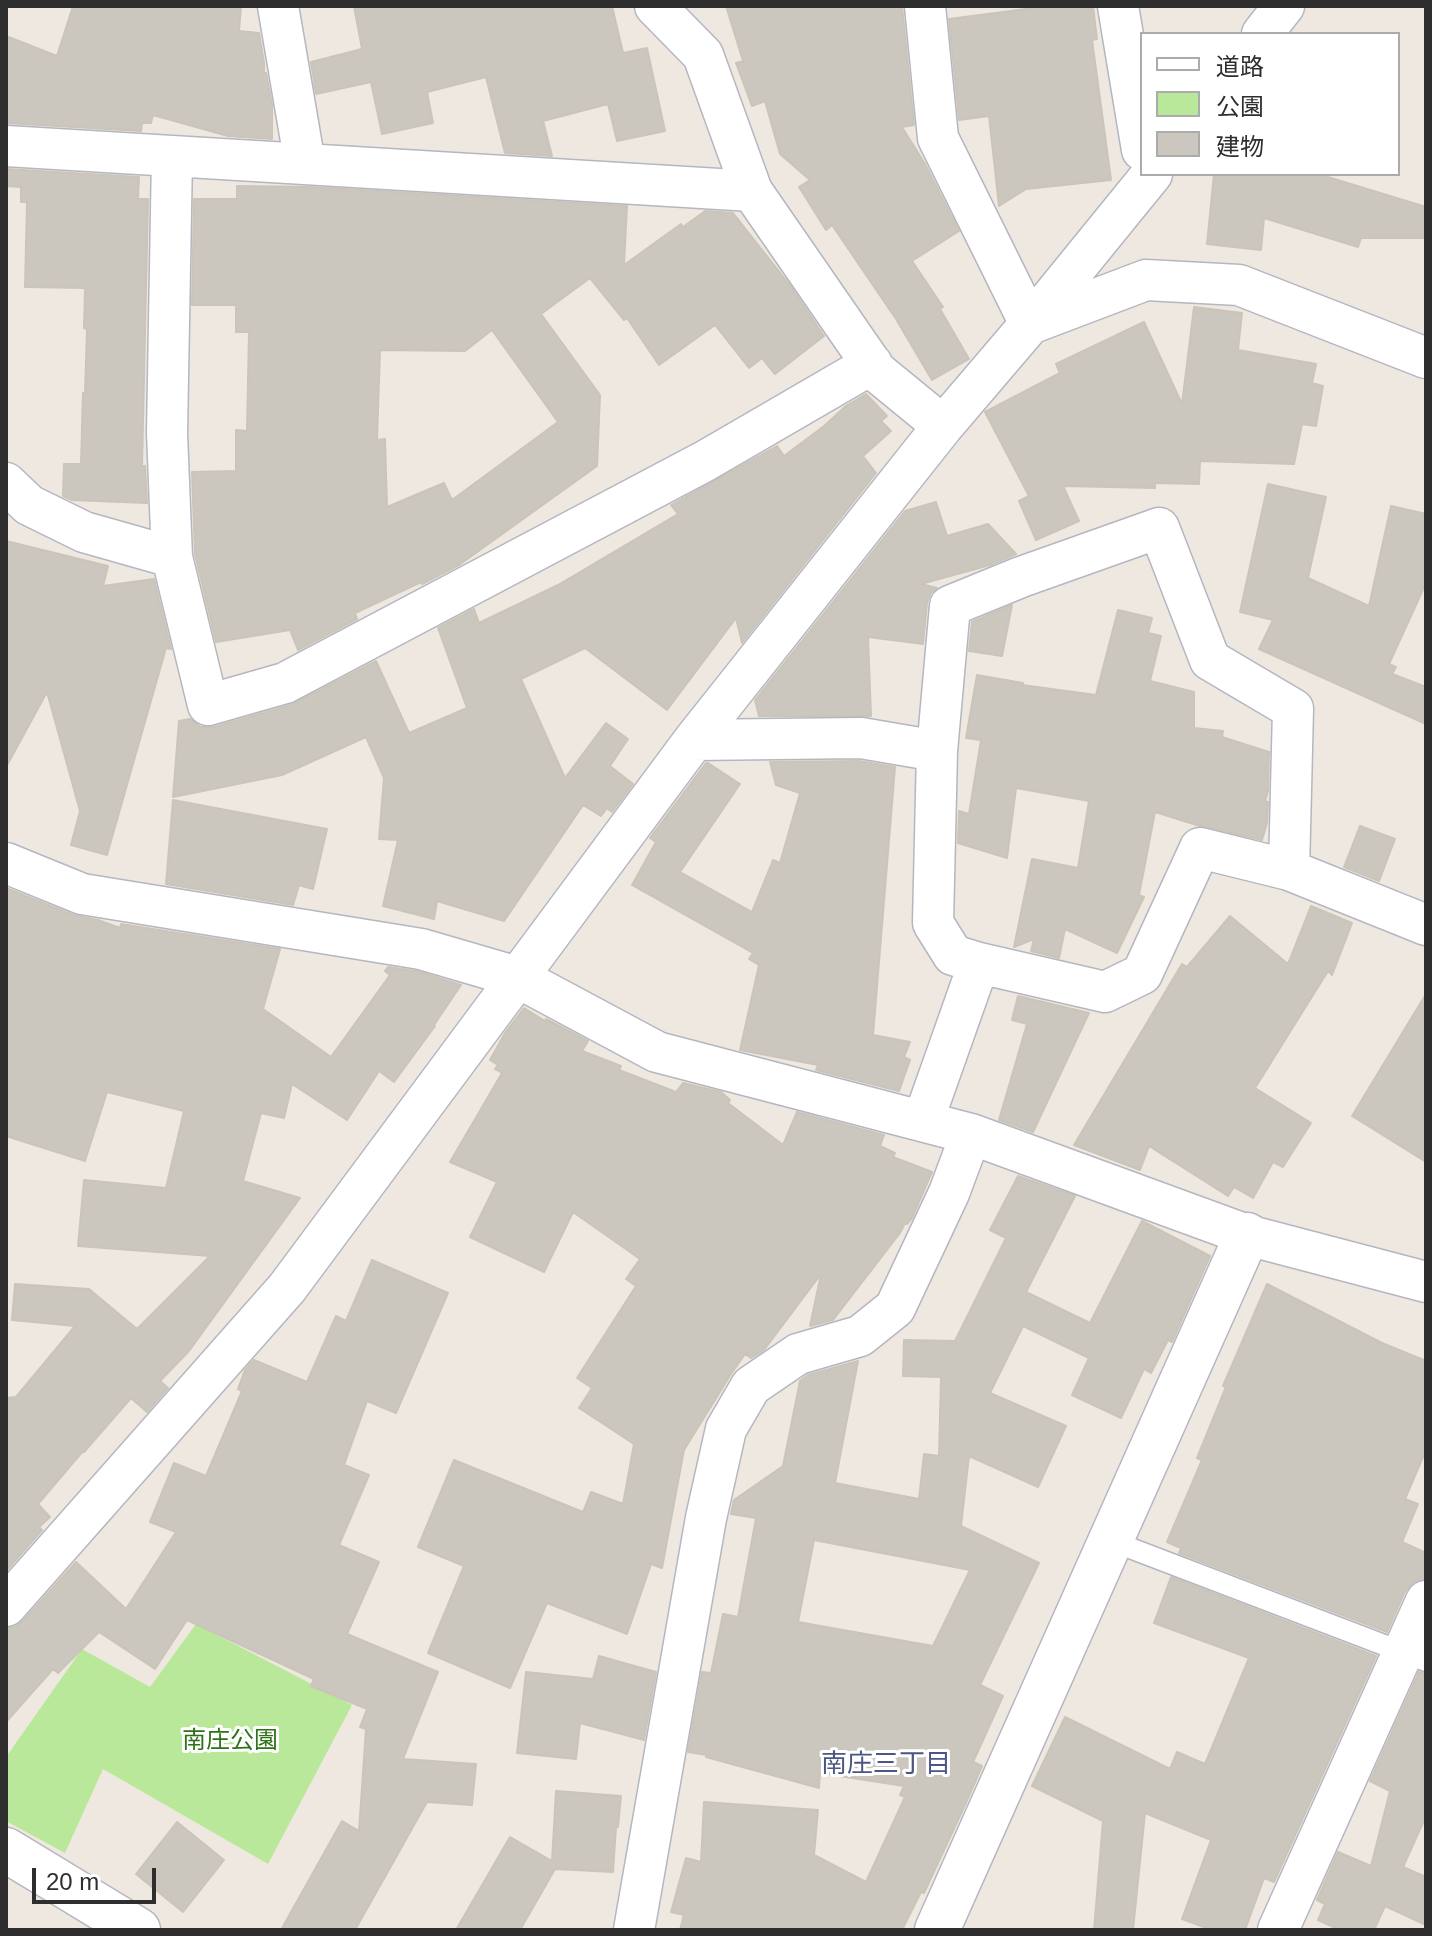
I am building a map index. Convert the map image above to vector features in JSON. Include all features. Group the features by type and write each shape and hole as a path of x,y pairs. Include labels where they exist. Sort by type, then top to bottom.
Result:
{"street":[{"path":"278,6 305,164"},
{"path":"655,6 703,55 752,191 877,372 943,426"},
{"path":"925,6 938,138 1030,324"},
{"path":"1118,6 1140,130"},
{"path":"1264,32 1284,6"},
{"path":"6,146 752,191"},
{"path":"172,156 167,433 172,557 208,705 285,683 705,461 872,364"},
{"path":"6,1606 287,1288 694,740 943,426 1030,324 1142,176"},
{"path":"1030,324 1146,280 1239,285 1426,358"},
{"path":"6,483 29,505 84,532 172,557"},
{"path":"1289,870 1293,709 1210,660 1159,528 950,606 937,751 933,923 953,955 1105,992 1142,974 1200,848 1289,870 1426,925"},
{"path":"694,740 861,738 937,751"},
{"path":"6,863 82,894 421,949 517,977 657,1052 971,1134 1247,1235 1426,1282"},
{"path":"923,1121 979,963"},
{"path":"634,1930 703,1533 726,1429 751,1386 798,1354 860,1336 895,1308 949,1193 971,1134"},
{"path":"937,1930 1247,1235"},
{"path":"1278,1930 1415,1657 1426,1601"},
{"path":"6,1850 138,1930"}],"lane":[{"path":"1109,1540 1415,1657"}],"green space":[{"name":"南庄公園","path":"196,1624 352,1705 268,1864 103,1769 65,1853 6,1821 6,1757 82,1649 150,1687"}],"building":[{"path":"73,6 241,6 239,31 259,33 272,105 272,139 228,136 153,115 151,123 142,123 141,131 6,123 6,36 57,56"},
{"path":"354,6 612,6 623,53 647,48 665,131 617,141 608,104 543,121 552,156 505,153 486,77 427,92 433,123 382,134 371,82 316,94 311,62 362,49"},
{"path":"726,6 902,6 914,125 902,127 959,231 912,261 943,307 940,309 969,359 932,380 896,319 832,225 826,230 799,187 810,180 780,154 765,101 752,106 736,63 743,61"},
{"path":"1049,6 1093,6 1097,39 1092,40 1111,180 1026,189 999,206 989,116 959,120 949,19"},
{"path":"6,169 139,177 138,199 148,199 142,466 145,466 147,503 72,500 63,496 64,464 81,464 87,329 84,328 85,288 25,287 27,202 21,202 21,187 6,186"},
{"path":"1214,176 1325,176 1426,207 1426,238 1361,238 1358,247 1264,218 1261,250 1207,244"},
{"path":"237,186 311,187 627,206 624,265 681,224 683,227 705,211 733,213 789,284 824,336 775,374 762,358 749,368 715,325 659,365 627,318 624,320 590,278 541,314 600,395 597,466 459,565 355,613 357,619 298,650 290,630 216,642 195,554 192,472 236,471 236,430 247,431 249,332 236,332 236,305 192,305 194,199 237,199","holes":["492,330 558,422 452,500 444,483 387,507 385,439 377,440 380,350 465,351"]},
{"path":"1194,307 1242,313 1238,350 1316,364 1312,383 1323,386 1316,426 1302,424 1294,464 1200,461 1199,484 1155,483 1155,488 1063,486 1079,521 1036,540 1019,501 1029,496 985,412 1060,373 1056,364 1144,322 1182,404"},
{"path":"866,394 887,416 881,421 891,431 863,456 876,473 742,643 736,618 667,710 585,648 521,679 565,778 606,723 628,739 610,766 633,784 612,812 607,808 601,816 583,805 504,921 437,901 434,919 383,906 398,840 379,839 384,778 366,737 282,775 173,797 179,721 190,719 201,727 214,727 291,705 376,661 409,733 467,708 438,628 474,609 479,623 558,585 678,514 671,505 777,446 784,456 846,406"},
{"path":"1268,484 1326,497 1308,578 1369,606 1391,506 1426,514 1426,583 1389,664 1396,667 1392,674 1426,687 1426,724 1259,649 1273,620 1240,612"},
{"path":"936,502 947,536 988,524 1016,554 990,565 921,584 937,588 927,603 923,644 868,637 871,716 759,716 755,700 905,511"},
{"path":"6,541 108,566 103,586 154,579 171,649 166,648 107,855 71,845 80,811 47,692 6,767"},
{"path":"1012,605 1002,656 969,651 972,622"},
{"path":"1118,610 1152,618 1148,633 1161,636 1150,681 1194,692 1194,728 1223,731 1222,737 1269,752 1265,801 1268,802 1267,823 1262,840 1155,812 1139,895 1144,897 1117,953 1065,929 1059,958 1031,951 1034,939 1014,947 1032,859 1078,868 1089,801 1016,788 1007,858 958,843 959,811 969,814 981,740 966,738 977,675 1022,685 1096,695"},
{"path":"859,761 895,767 873,1035 910,1042 904,1057 910,1060 899,1091 816,1070 818,1065 740,1050 759,965 749,959 753,953 632,885 656,842 650,838 708,763 740,784 680,872 752,912 773,860 780,863 800,793 776,785 770,762"},
{"path":"173,800 327,829 313,889 299,885 293,905 166,884"},
{"path":"1360,826 1395,839 1379,881 1344,867"},
{"path":"6,888 73,915 120,928 121,924 280,949 263,1009 331,1057 390,975 385,971 388,967 416,971 461,985 394,1082 379,1071 347,1120 292,1084 284,1118 261,1113 243,1181 300,1198 189,1351 160,1381 168,1388 147,1412 131,1398 38,1504 50,1517 6,1571 6,1398 16,1397 75,1326 12,1320 15,1284 89,1289 137,1329 210,1256 78,1246 84,1180 166,1188 184,1111 107,1092 85,1161 6,1136"},
{"path":"1311,906 1352,923 1332,975 1328,971 1255,1088 1311,1123 1283,1167 1273,1162 1253,1198 1234,1187 1228,1196 1149,1146 1140,1170 1074,1145 1182,964 1187,967 1230,916 1288,964"},
{"path":"1426,994 1426,1162 1352,1116"},
{"path":"1018,996 1089,1013 1033,1132 999,1120 1027,1024 1012,1020"},
{"path":"524,1008 588,1041 582,1051 621,1066 619,1070 676,1092 683,1083 721,1092 730,1100 728,1103 783,1145 797,1112 884,1135 880,1146 895,1153 893,1157 932,1172 912,1218 905,1223 833,1320 810,1326 821,1274 764,1350 751,1358 745,1354 731,1374 684,1450 662,1568 651,1564 627,1634 547,1603 510,1688 428,1653 464,1566 418,1547 454,1460 583,1512 591,1492 623,1504 634,1444 579,1408 592,1388 577,1378 636,1286 626,1279 640,1259 573,1212 544,1272 470,1237 497,1182 450,1162 502,1073 495,1069 498,1065 490,1060"},
{"path":"1018,1176 1075,1196 1026,1292 1090,1323 1142,1221 1210,1256 1172,1342 1168,1340 1151,1373 1144,1369 1121,1418 1072,1395 1089,1358 1023,1326 990,1393 1066,1426 1038,1487 969,1456 961,1526 1039,1563 980,1685 1003,1696 973,1762 982,1766 924,1893 921,1892 902,1930 680,1930 684,1915 671,1912 686,1858 701,1862 704,1802 818,1810 814,1855 866,1882 905,1797 900,1795 904,1786 820,1773 819,1788 688,1752 702,1672 711,1673 723,1614 738,1617 756,1518 731,1514 734,1500 783,1466 800,1381 808,1375 858,1361 835,1483 919,1499 924,1454 939,1456 941,1377 903,1376 904,1340 955,1341 1006,1238 990,1230","holes":["814,1540 970,1570 933,1646 798,1622"]},
{"path":"372,1260 448,1293 396,1413 367,1401 344,1465 369,1475 339,1545 379,1562 347,1634 438,1672 403,1759 476,1764 472,1805 427,1802 355,1930 281,1930 342,1821 359,1831 366,1729 360,1727 367,1709 311,1686 314,1679 187,1620 155,1669 99,1632 58,1673 53,1669 6,1722 6,1628 23,1621 76,1562 126,1609 176,1532 150,1522 174,1463 206,1476 242,1391 238,1389 245,1370 254,1360 307,1382 336,1316 346,1321"},
{"path":"1267,1284 1382,1343 1426,1361 1426,1450 1405,1499 1418,1504 1402,1542 1426,1553 1426,1578 1413,1582 1405,1591 1387,1632 1179,1553 1181,1548 1167,1542 1202,1460 1197,1458 1226,1387 1223,1386"},
{"path":"1171,1577 1376,1656 1274,1882 1264,1878 1245,1930 1212,1930 1182,1919 1211,1840 1145,1813 1133,1930 1094,1930 1103,1821 1032,1786 1065,1717 1170,1769 1177,1752 1205,1764 1249,1658 1154,1623"},
{"path":"599,1656 656,1672 644,1740 580,1723 576,1759 517,1753 526,1672 593,1679"},
{"path":"1419,1672 1426,1674 1426,1816 1403,1867 1426,1877 1426,1925 1385,1906 1374,1930 1340,1930 1318,1920 1325,1904 1317,1900 1338,1852 1371,1866 1390,1791 1370,1781"},
{"path":"556,1791 621,1796 613,1872 555,1869 520,1930 456,1930 510,1837 552,1861"},
{"path":"177,1822 224,1860 183,1912 136,1874"}],"district":[{"name":"南庄三丁目","path":"886,1765"}]}
